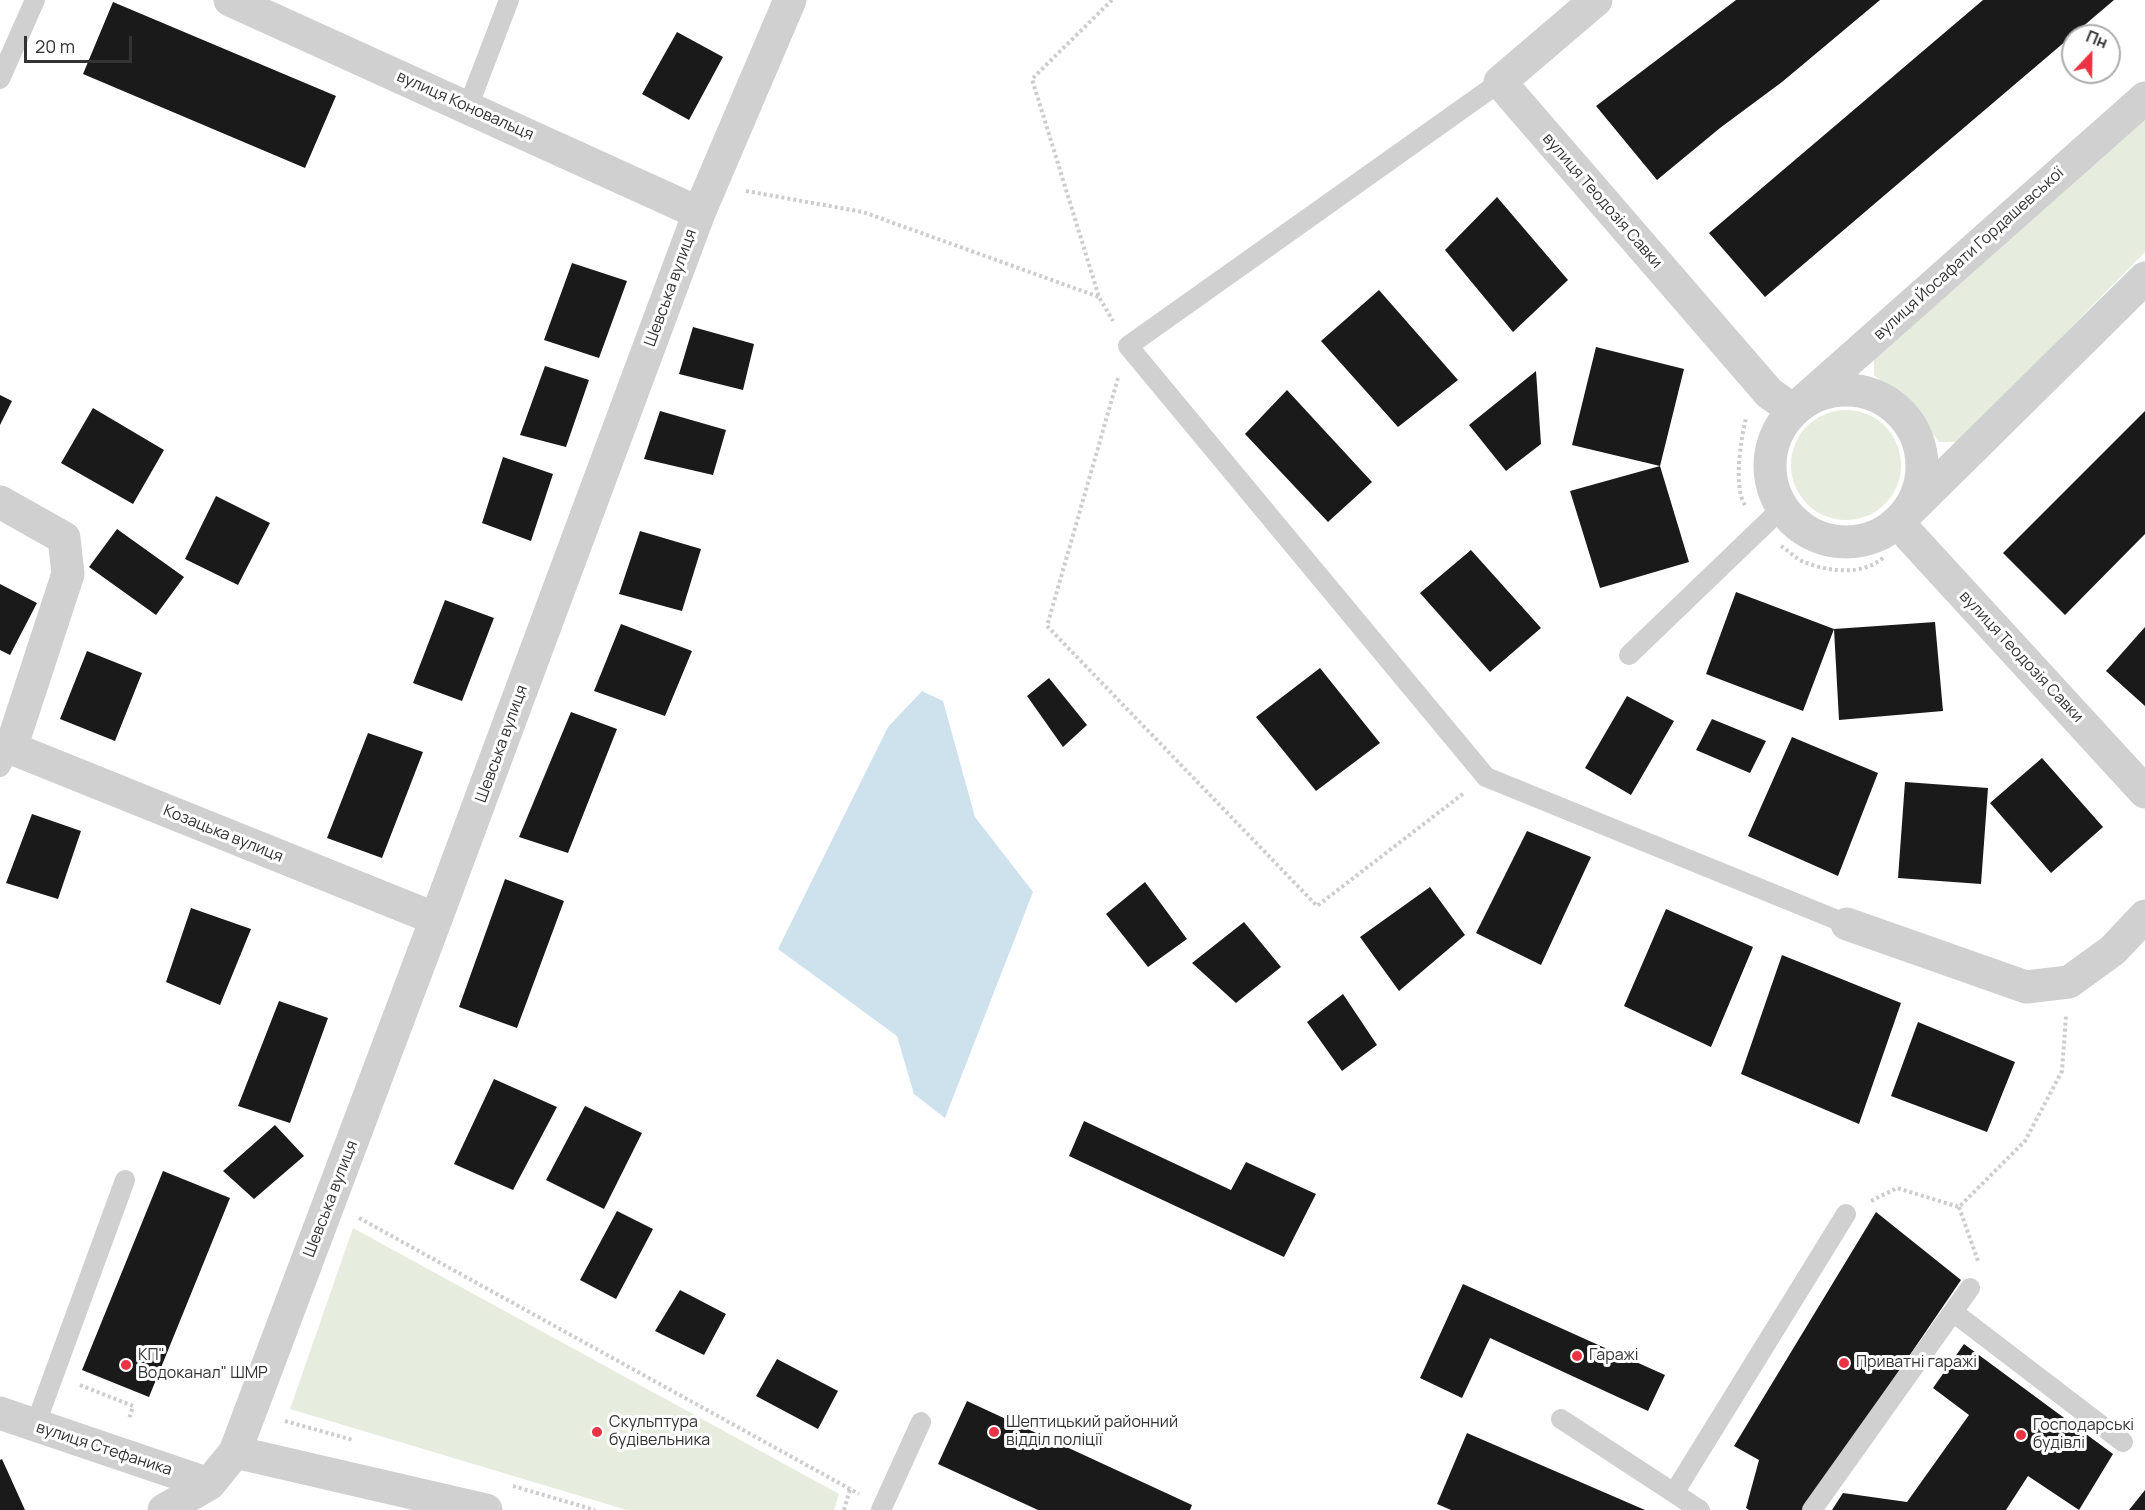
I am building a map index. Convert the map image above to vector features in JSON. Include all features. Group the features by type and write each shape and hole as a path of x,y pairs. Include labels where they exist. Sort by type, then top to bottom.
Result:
{"street":[{"name":"вулиця Коновальця","path":"230,0 468,107 704,199"},
{"name":"Шевська вулиця","path":"210,1497 235,1452 704,199 790,0"},
{"path":"1500,82 1596,0"},
{"name":"вулиця Теодозія Савки","path":"1500,82 1769,393 1793,410"},
{"name":"вулиця Йосафати Гордашевської","path":"2145,98 1793,410 1777,431 1770,457 1772,483 1782,508 1797,525 1816,536 1838,542 1860,541 1881,534 1899,522 2145,278"},
{"name":"вулиця Йосафати Гордашевської","path":"1793,410 1819,394 1848,389 1877,395 1902,412 1918,438 1923,467 1917,496 1899,522"},
{"name":"Козацька вулиця","path":"0,502 64,538 68,574 4,751 436,919"},
{"name":"вулиця Теодозія Савки","path":"1899,522 2145,792"},
{"path":"1847,924 2026,987 2069,982 2113,950 2145,916"},
{"name":"вулиця Стефаника","path":"0,1413 210,1497"},
{"path":"235,1452 494,1497"},
{"path":"164,1510 210,1497"}],"lane":[{"path":"0,79 35,0"},
{"path":"468,107 509,0"},
{"path":"1500,82 1128,346 1486,777 1847,924"},
{"path":"1629,655 1782,508"},
{"path":"35,1426 125,1180"},
{"path":"1674,1493 1846,1214"},
{"path":"1812,1510 1970,1288"},
{"path":"1953,1312 2123,1442"},
{"path":"1561,1419 1700,1510"},
{"path":"882,1509 921,1422"}],"path":[{"path":"1112,0 1032,79 1100,297 1128,346 1047,626 1317,906 1486,777"},
{"path":"704,199 863,212 1100,297"},
{"path":"1959,1207 2025,1141 2062,1071 2069,982"},
{"path":"1846,1214 1897,1188 1959,1207"},
{"path":"1959,1207 1978,1260 1970,1288"},
{"path":"349,1212 850,1489 882,1509"},
{"path":"74,1383 133,1406 126,1425"},
{"path":"284,1420 353,1440"},
{"path":"844,1510 850,1489"},
{"path":"494,1497 595,1510"}],"shaded area":[{"path":"2145,113 2145,252 1959,442 1939,442 1912,407 1874,375 1874,354"},
{"path":"1846,410 1867,414 1885,426 1897,444 1901,465 1897,486 1885,504 1867,516 1846,520 1825,516 1807,504 1795,486 1791,465 1795,444 1807,426 1825,414"},
{"path":"353,1228 839,1494 834,1510 627,1510 290,1409"}],"water":[{"path":"922,691 943,701 975,817 1033,892 945,1118 914,1094 897,1036 778,949 888,727"}],"building":[{"path":"1736,0 1880,0 1782,82 1720,128 1657,180 1596,106"},
{"path":"1983,0 2114,0 2086,24 2061,24 2061,45 1765,297 1709,233"},
{"path":"113,2 336,96 305,168 83,74"},
{"path":"677,32 723,57 689,120 642,94"},
{"path":"1497,197 1568,280 1513,332 1445,250"},
{"path":"572,263 627,281 599,358 544,340"},
{"path":"1379,290 1458,380 1398,427 1321,341"},
{"path":"693,327 754,344 743,390 679,374"},
{"path":"1596,347 1684,369 1660,466 1572,445"},
{"path":"545,366 589,380 566,447 520,435"},
{"path":"1536,371 1541,444 1506,471 1469,425"},
{"path":"1287,390 1372,482 1328,522 1245,434"},
{"path":"0,395 12,401 0,425"},
{"path":"93,408 164,450 133,504 61,463"},
{"path":"660,411 726,430 713,475 644,459"},
{"path":"2145,411 2145,534 2065,615 2003,553"},
{"path":"503,457 553,474 531,541 482,523"},
{"path":"1660,466 1689,562 1600,588 1570,491"},
{"path":"216,496 270,523 238,585 185,559"},
{"path":"117,529 184,577 156,615 89,567"},
{"path":"640,531 701,549 682,611 619,594"},
{"path":"1471,550 1541,628 1490,672 1420,593"},
{"path":"0,584 37,603 10,655 0,650"},
{"path":"1736,592 1834,629 1803,711 1706,674"},
{"path":"445,600 494,618 462,701 413,683"},
{"path":"1935,622 1943,711 1839,720 1834,629"},
{"path":"621,624 692,651 665,716 594,691"},
{"path":"2145,627 2145,706 2106,671"},
{"path":"87,651 142,673 115,741 60,719"},
{"path":"1320,668 1380,743 1316,791 1256,717"},
{"path":"1049,678 1087,725 1063,747 1027,696"},
{"path":"1627,696 1674,721 1631,795 1585,768"},
{"path":"571,712 617,729 568,853 519,837"},
{"path":"1712,719 1766,741 1750,773 1696,750"},
{"path":"368,733 423,752 382,858 327,838"},
{"path":"1792,737 1878,773 1838,876 1748,836"},
{"path":"2042,758 2103,827 2051,873 1990,803"},
{"path":"1905,782 1988,788 1981,884 1898,878"},
{"path":"32,814 81,831 58,899 6,883"},
{"path":"1527,831 1591,857 1541,965 1476,933"},
{"path":"505,879 564,901 517,1028 459,1007"},
{"path":"1145,882 1187,939 1148,967 1106,914"},
{"path":"1430,887 1465,935 1399,991 1360,937"},
{"path":"191,908 251,929 220,1005 166,982"},
{"path":"1666,909 1753,947 1711,1047 1624,1006"},
{"path":"1244,922 1281,967 1236,1003 1192,963"},
{"path":"1782,955 1901,1003 1859,1124 1741,1074"},
{"path":"1343,994 1377,1045 1342,1071 1307,1022"},
{"path":"279,1001 328,1018 290,1123 238,1106"},
{"path":"1918,1022 2015,1062 1987,1132 1891,1096"},
{"path":"494,1079 557,1107 513,1190 454,1164"},
{"path":"585,1106 642,1133 604,1209 546,1180"},
{"path":"1084,1121 1231,1190 1246,1162 1316,1194 1284,1257 1069,1156"},
{"path":"275,1125 304,1156 254,1199 223,1171"},
{"path":"163,1171 230,1198 149,1397 82,1370"},
{"path":"617,1211 653,1229 616,1299 580,1280"},
{"name":"Приватні гаражі","path":"1876,1212 1961,1280 1804,1510 1749,1510 1746,1508 1759,1460 1734,1446"},
{"name":"Гаражі","path":"1463,1284 1665,1375 1648,1411 1490,1338 1462,1398 1420,1378"},
{"path":"680,1290 726,1314 704,1355 655,1331"},
{"name":"Господарські будівлі","path":"1964,1344 2113,1454 2079,1510 2028,1476 2006,1510 1832,1510 1843,1493 1907,1502 1969,1415 1933,1388"},
{"path":"777,1359 838,1391 818,1429 756,1396"},
{"name":"Шептицький районний відділ поліції","path":"967,1401 1192,1505 1190,1510 1038,1510 938,1464"},
{"path":"1467,1433 1645,1510 1451,1510 1437,1504"},
{"path":"2,1459 25,1510 0,1510 0,1460"},
{"path":"2145,1490 2145,1510 2129,1510"}],"place":[{"name":"Гаражі","path":"1577,1356"},
{"name":"Приватні гаражі","path":"1844,1363"},
{"name":"КП\" Водоканал\" ШМР","path":"126,1365"},
{"name":"Скульптура будівельника","path":"597,1432"},
{"name":"Шептицький районний відділ поліції","path":"994,1432"},
{"name":"Господарські будівлі","path":"2021,1435"}]}
